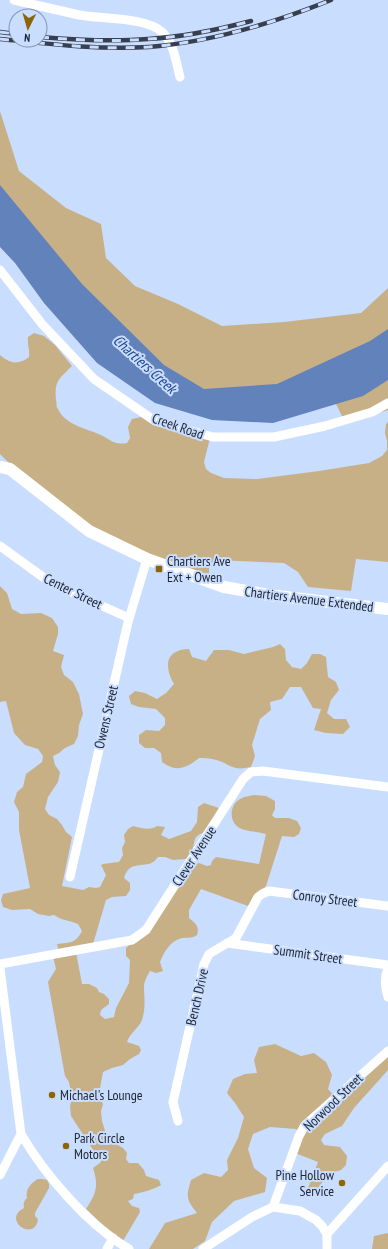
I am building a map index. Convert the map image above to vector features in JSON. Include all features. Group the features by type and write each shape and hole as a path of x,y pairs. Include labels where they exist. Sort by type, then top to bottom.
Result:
{"street":[{"path":"14,0 81,15 144,23 156,27 171,44 180,77"},
{"name":"Creek Road","path":"0,270 42,324 94,379 155,421 213,437 274,437 325,426 372,412 388,403"},
{"name":"Chartiers Avenue Extended","path":"0,467 10,469 89,531 147,559 224,587 269,596 388,609"},
{"name":"Center Street","path":"0,546 51,583 129,618"},
{"name":"Owens Street","path":"70,877 129,618 147,559"},
{"name":"Clever Avenue","path":"0,964 132,940 146,930 243,779 251,772 263,771 388,787"},
{"name":"Conroy Street","path":"262,894 269,892 388,906"},
{"name":"Bench Drive","path":"178,1121 173,1102 204,964 209,954 236,938 258,897 262,894"},
{"name":"Summit Street","path":"227,943 388,965"},
{"path":"0,968 21,1134 29,1147 63,1191 91,1220 129,1249"},
{"path":"388,968 386,974 386,990 388,997"},
{"name":"Norwood Street","path":"273,1207 299,1136 306,1125 388,1051"},
{"path":"0,1175 21,1134"},
{"path":"327,1234 388,1166"},
{"path":"203,1249 252,1216 273,1207 292,1209 308,1215 316,1220 327,1234 327,1249"},
{"path":"107,1249 113,1238"}],"shaded area":[{"path":"0,111 19,171 66,208 101,224 106,258 135,286 178,304 222,326 284,322 361,313 388,288 388,410 346,424 327,386 222,403 141,382 0,214"},
{"path":"34,333 44,336 55,345 72,366 58,381 56,388 57,407 65,418 80,427 111,441 122,444 127,443 130,438 128,427 132,419 141,417 210,438 204,462 206,469 211,473 224,478 257,479 369,463 382,456 387,450 385,433 386,424 388,422 388,562 356,559 351,591 308,587 298,572 284,563 216,560 209,568 209,579 148,555 94,529 10,464 0,454 0,355 11,362 25,360 29,357 28,337"},
{"path":"0,586 7,593 12,609 21,614 41,613 52,618 58,627 58,634 53,651 64,655 61,667 64,675 73,682 79,694 83,714 79,725 78,736 74,744 53,756 55,765 60,772 58,782 48,797 45,809 49,815 57,819 66,832 72,837 62,886 83,890 89,887 100,887 106,875 101,865 119,862 123,855 122,848 125,842 124,835 128,829 133,826 148,829 157,826 165,827 161,835 169,839 191,831 197,822 198,807 204,803 219,808 206,832 196,837 192,852 186,859 173,860 165,857 158,857 154,862 133,867 126,872 124,878 130,883 130,890 126,896 112,897 106,900 93,944 59,952 57,944 72,942 82,931 78,924 54,915 49,916 38,914 30,909 12,910 3,907 1,900 3,894 30,888 19,830 19,812 14,802 17,792 23,787 26,774 42,762 43,756 38,749 25,745 14,733 6,701 0,702"},
{"path":"280,644 285,649 286,660 292,667 301,669 307,663 312,654 320,654 326,657 328,677 336,682 339,690 331,700 327,713 334,719 346,719 350,727 343,734 326,733 314,730 321,709 313,708 301,687 290,687 282,699 270,702 271,710 260,719 252,745 255,756 251,767 238,768 218,760 199,758 186,766 175,768 162,762 161,753 154,748 145,748 139,743 139,735 146,730 159,731 165,725 165,718 156,709 139,707 131,704 129,696 135,691 145,693 157,699 166,693 174,684 170,675 168,661 175,652 189,649 192,657 206,661 214,650 229,650 244,654"},
{"path":"254,795 266,796 275,801 275,809 272,815 275,818 289,818 297,821 301,828 299,834 294,837 282,836 266,886 248,906 201,889 189,910 189,918 195,923 198,929 197,935 178,939 171,944 160,962 163,971 156,973 150,971 144,985 144,1007 142,1020 127,1042 139,1046 141,1050 139,1054 123,1065 103,1072 99,1094 103,1104 101,1111 102,1121 106,1134 114,1143 123,1148 127,1153 126,1159 129,1163 138,1163 144,1170 146,1176 159,1180 161,1185 148,1191 134,1194 133,1199 128,1201 132,1206 139,1208 140,1212 123,1241 114,1236 86,1209 96,1190 96,1180 93,1168 101,1162 71,1116 70,1106 72,1099 69,1082 65,1076 48,982 56,969 53,956 76,952 82,984 89,984 97,988 99,992 104,994 109,999 109,1004 101,1010 100,1015 105,1019 114,1017 116,1008 129,983 130,960 126,956 126,948 190,867 199,863 207,866 211,865 212,861 216,857 259,864 266,834 238,827 232,816 233,807 238,800"},
{"path":"275,1044 301,1056 314,1053 326,1062 332,1075 328,1089 339,1101 388,1055 388,1070 354,1108 342,1126 325,1134 321,1140 324,1145 340,1147 347,1156 346,1165 341,1170 328,1174 316,1191 308,1188 318,1162 295,1153 301,1135 296,1129 270,1127 253,1134 248,1149 254,1168 267,1178 265,1192 234,1201 212,1222 205,1241 193,1249 149,1249 165,1223 197,1213 188,1198 188,1190 191,1180 204,1173 221,1177 228,1170 227,1160 238,1138 244,1117 227,1093 233,1079 245,1074 257,1073 254,1060 259,1047"},
{"path":"38,1179 47,1180 49,1188 35,1213 35,1216 38,1219 36,1226 31,1229 26,1229 21,1227 16,1218 18,1213 24,1208 24,1202 27,1198 29,1187"},
{"path":"388,1233 388,1249 372,1249 374,1236"}],"water":[{"name":"Chartiers Creek","path":"0,185 82,284 164,365 204,389 277,384 370,341 388,329 388,380 363,396 273,423 212,420 155,403 97,363 44,303 15,263 0,247"}],"railway":[{"path":"0,39 74,46 112,48 149,47 196,41 219,36 265,24 331,0"},
{"path":"48,38 80,40 134,40 174,37 200,33 251,21"},
{"path":"0,32 8,33"}],"place":[{"name":"Chartiers Ave Ext + Owen","path":"159,569"},
{"name":"Michael's Lounge","path":"52,1095"},
{"name":"Park Circle Motors","path":"66,1146"},
{"name":"Pine Hollow Service","path":"342,1183"}]}
